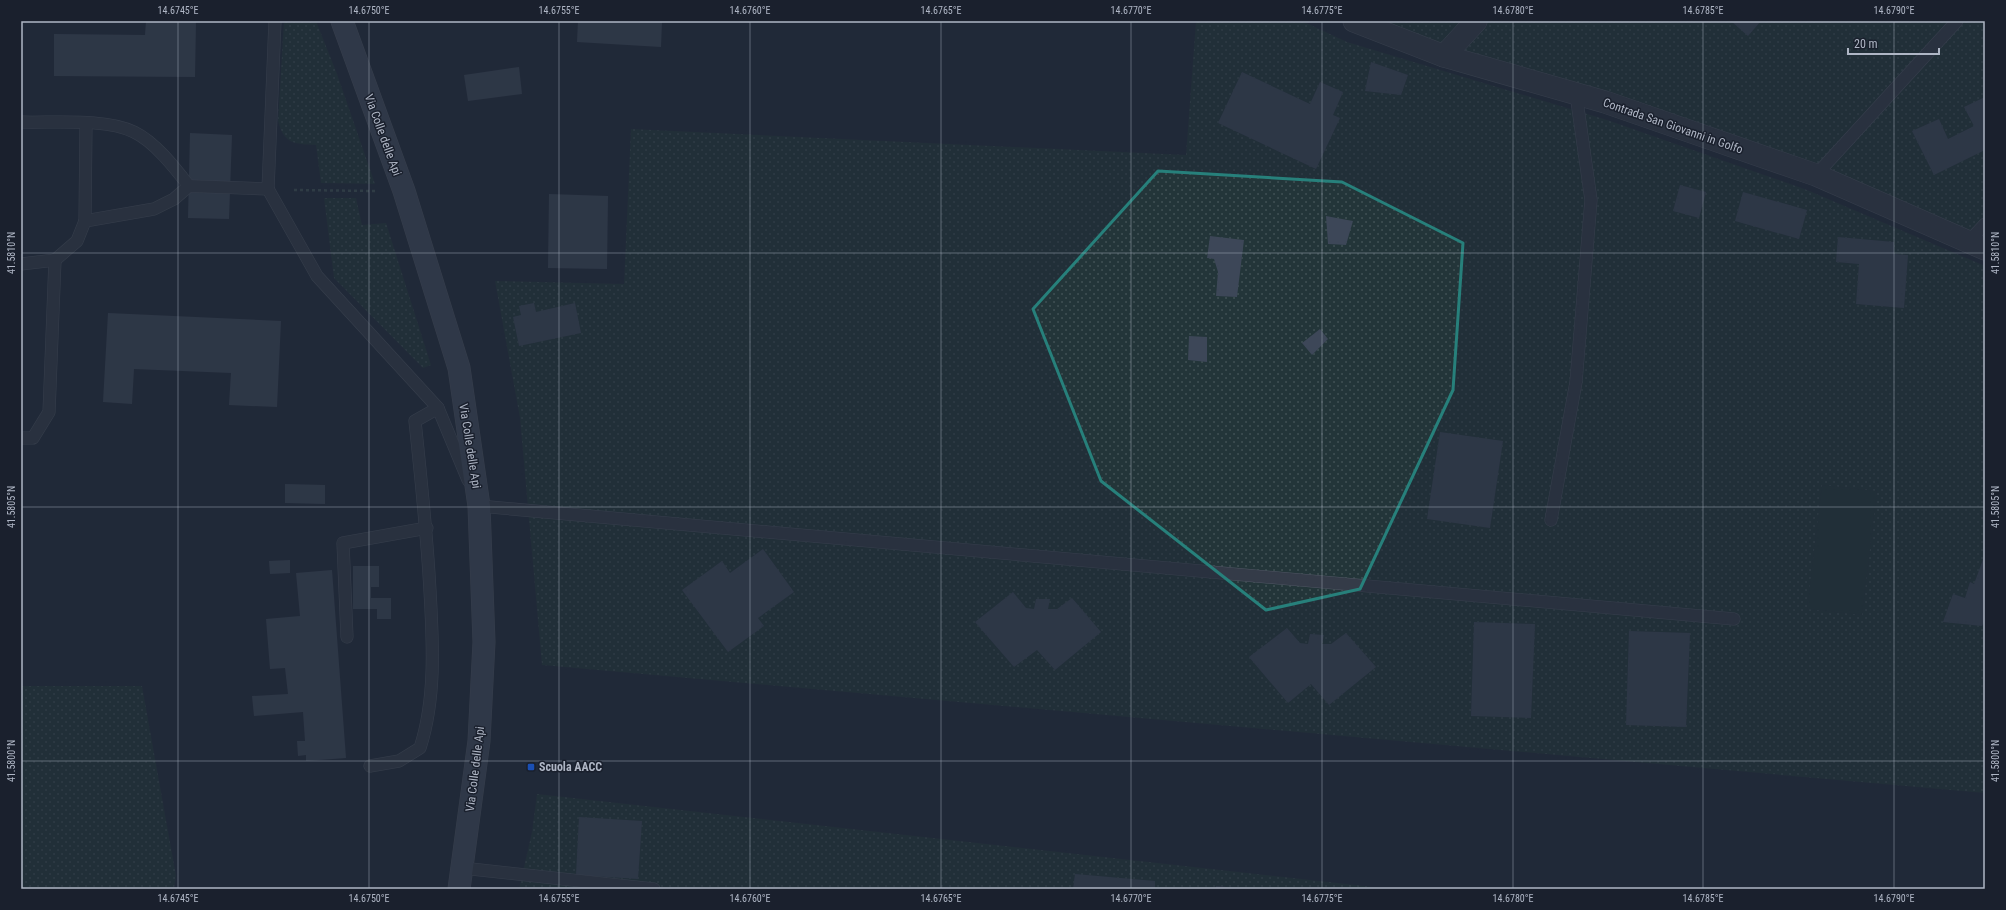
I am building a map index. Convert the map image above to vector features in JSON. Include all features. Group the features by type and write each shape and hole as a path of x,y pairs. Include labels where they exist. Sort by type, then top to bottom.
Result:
{"main road":[{"name":"Via Colle delle Api","path":"342,21 404,191 459,368 479,506 484,642 479,741 459,889"}],"street":[{"name":"Contrada San Giovanni in Golfo","path":"1354,21 1444,56 1605,102 1816,175 1977,246"},
{"path":"1444,56 1476,21"}],"lane":[{"path":"274,21 268,189 317,276 438,408 479,506 1734,619"},
{"path":"1816,175 1957,21"},
{"path":"1552,520 1576,382 1591,200 1576,94"},
{"path":"21,122 112,125 135,132 166,157 189,186"},
{"path":"21,264 55,260 77,241 85,221 86,123"},
{"path":"85,221 154,209 174,199 189,186 268,189"},
{"path":"1977,246 1985,224"},
{"path":"21,438 33,438 49,412 55,260"},
{"path":"370,766 399,761 420,748 428,724 433,643 426,528 416,421 438,408"},
{"path":"347,637 343,543 426,528"},
{"path":"462,868 654,889"}],"path":[{"path":"268,189 404,191"}],"highlighted area":[{"path":"1158,171 1342,182 1463,243 1453,390 1360,589 1266,610 1101,481 1033,309"}],"shaded area":[{"path":"284,21 316,21 337,74 375,184 321,183 316,145 302,144 291,141 280,129 278,121"},
{"path":"1196,21 1302,21 1347,42 1607,120 1807,190 1985,266 1985,793 542,665 520,418 495,281 624,284 631,129 1186,155"},
{"path":"1370,21 1985,21 1985,241"},
{"path":"324,198 356,198 362,225 386,223 431,365 423,368 334,278"},
{"path":"1822,485 1877,491 1862,615 1807,609"},
{"path":"21,686 142,686 176,876 174,889 21,889"},
{"path":"537,794 1391,889 519,889 532,832"}],"building":[{"path":"146,21 196,21 195,77 54,76 54,34 145,35"},
{"path":"578,21 662,21 661,47 577,42"},
{"path":"1731,21 1761,21 1748,36"},
{"path":"1371,62 1408,75 1401,95 1365,91"},
{"path":"519,67 522,94 468,101 464,75"},
{"path":"1242,72 1310,104 1320,82 1343,92 1333,115 1340,118 1316,169 1218,123"},
{"path":"1985,97 1985,150 1934,175 1912,131 1939,119 1948,139 1974,126 1964,107"},
{"path":"190,133 232,135 229,219 188,218"},
{"path":"1680,185 1706,192 1699,218 1673,211"},
{"path":"1743,192 1807,210 1799,239 1735,221"},
{"path":"549,194 608,196 607,269 548,268"},
{"path":"1326,216 1353,221 1346,245 1328,244"},
{"path":"1210,236 1244,240 1237,297 1216,296 1218,272 1214,259 1207,258"},
{"path":"1838,237 1894,242 1894,254 1908,255 1904,308 1856,304 1859,264 1836,262"},
{"path":"534,303 536,312 575,303 581,333 519,346 513,317 521,315 519,306"},
{"path":"108,313 281,321 277,407 229,405 231,373 134,369 132,404 103,402"},
{"path":"1320,329 1328,339 1312,355 1302,343"},
{"path":"1189,336 1207,337 1207,362 1188,360"},
{"path":"1440,432 1503,441 1490,528 1427,519"},
{"path":"285,484 325,485 325,504 285,503"},
{"path":"763,549 794,592 758,618 764,626 728,652 682,590 722,561 730,573"},
{"path":"1985,554 1985,620 1982,626 1943,622 1953,594 1965,598 1970,582 1974,584"},
{"path":"290,560 290,573 270,574 269,561"},
{"path":"353,566 379,566 379,587 371,587 371,598 391,598 391,619 377,619 377,609 353,609"},
{"path":"332,570 346,758 306,761 306,755 298,756 297,741 305,741 303,712 254,716 252,696 288,694 285,668 270,669 266,619 300,616 296,573"},
{"path":"1013,592 1026,608 1034,609 1036,599 1050,599 1048,609 1057,609 1072,598 1101,632 1055,670 1037,650 1014,667 975,622"},
{"path":"1474,622 1535,624 1531,718 1471,716"},
{"path":"1287,628 1300,643 1308,644 1310,634 1324,635 1322,644 1331,644 1346,633 1376,667 1329,705 1311,684 1288,703 1249,657"},
{"path":"1629,631 1690,633 1686,727 1626,725"},
{"path":"579,817 642,821 638,879 576,875"},
{"path":"1075,874 1155,881 1155,889 1073,889"},
{"path":"1216,886 1237,888 1237,889 1216,889"}],"place":[{"name":"Scuola AACC","path":"531,767"}]}
